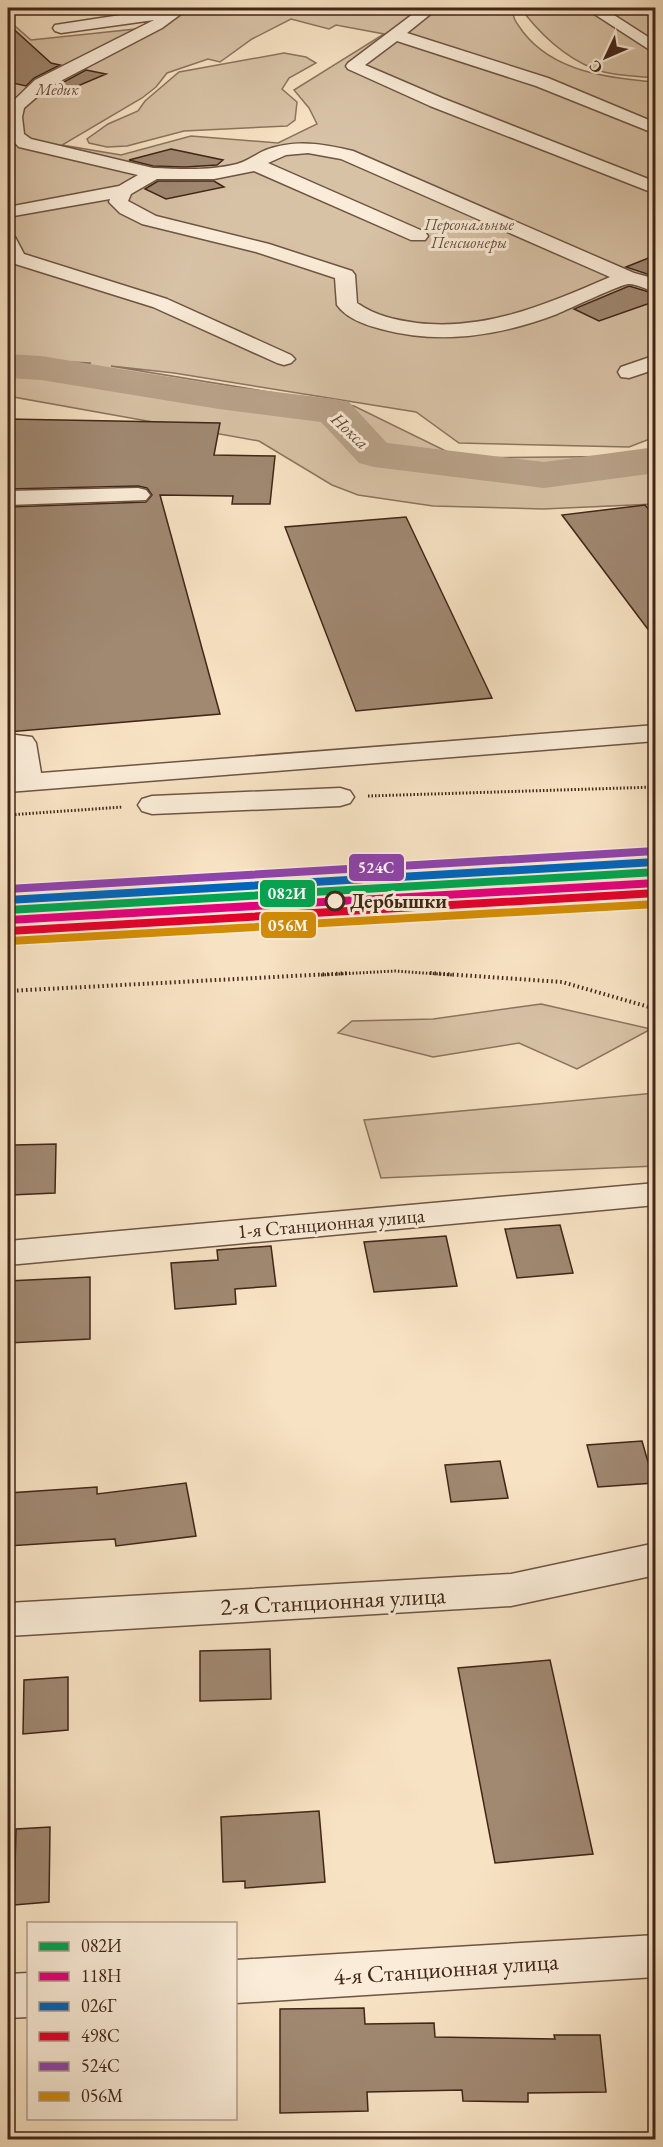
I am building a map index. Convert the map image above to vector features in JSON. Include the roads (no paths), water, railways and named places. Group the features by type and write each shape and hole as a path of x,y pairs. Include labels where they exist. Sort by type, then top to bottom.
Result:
{"street":[{"path":"430,8 354,66 436,102 656,189"},
{"path":"593,8 656,49"},
{"path":"61,28 176,11"},
{"path":"176,11 156,25 41,84 16,106 13,117 15,136 25,143 153,173 186,175 254,164 271,155 297,147 312,146 347,155 627,277 656,286"},
{"path":"393,34 542,82 656,129"},
{"path":"254,164 418,236"},
{"path":"8,212 124,191 153,173"},
{"path":"124,191 118,202 126,211 166,225 254,246 345,275 347,305 364,319 396,327 466,331 506,323 627,277"},
{"path":"10,253 160,303 284,360"},
{"path":"629,372 656,361"},
{"path":"8,498 138,495"},
{"path":"8,742 22,743 18,783 656,733"},
{"path":"237,766 243,801"},
{"path":"152,805 340,797"},
{"name":"1-я Станционная улица","path":"8,1253 656,1194"},
{"name":"2-я Станционная улица","path":"8,1620 511,1590 656,1559"},
{"name":"4-я Станционная улица","path":"237,1982 656,1956"},
{"path":"8,1996 27,1995"}],"waterway":[{"name":"Нокса","path":"8,366 41,368 219,397 334,411 374,454 544,475 656,460"}],"place":[{"name":"Дербышки","path":"335,901"}],"park label":[{"name":"Медик","path":"57,89"},
{"name":"Персональные Пенсионеры","path":"469,233"}]}
